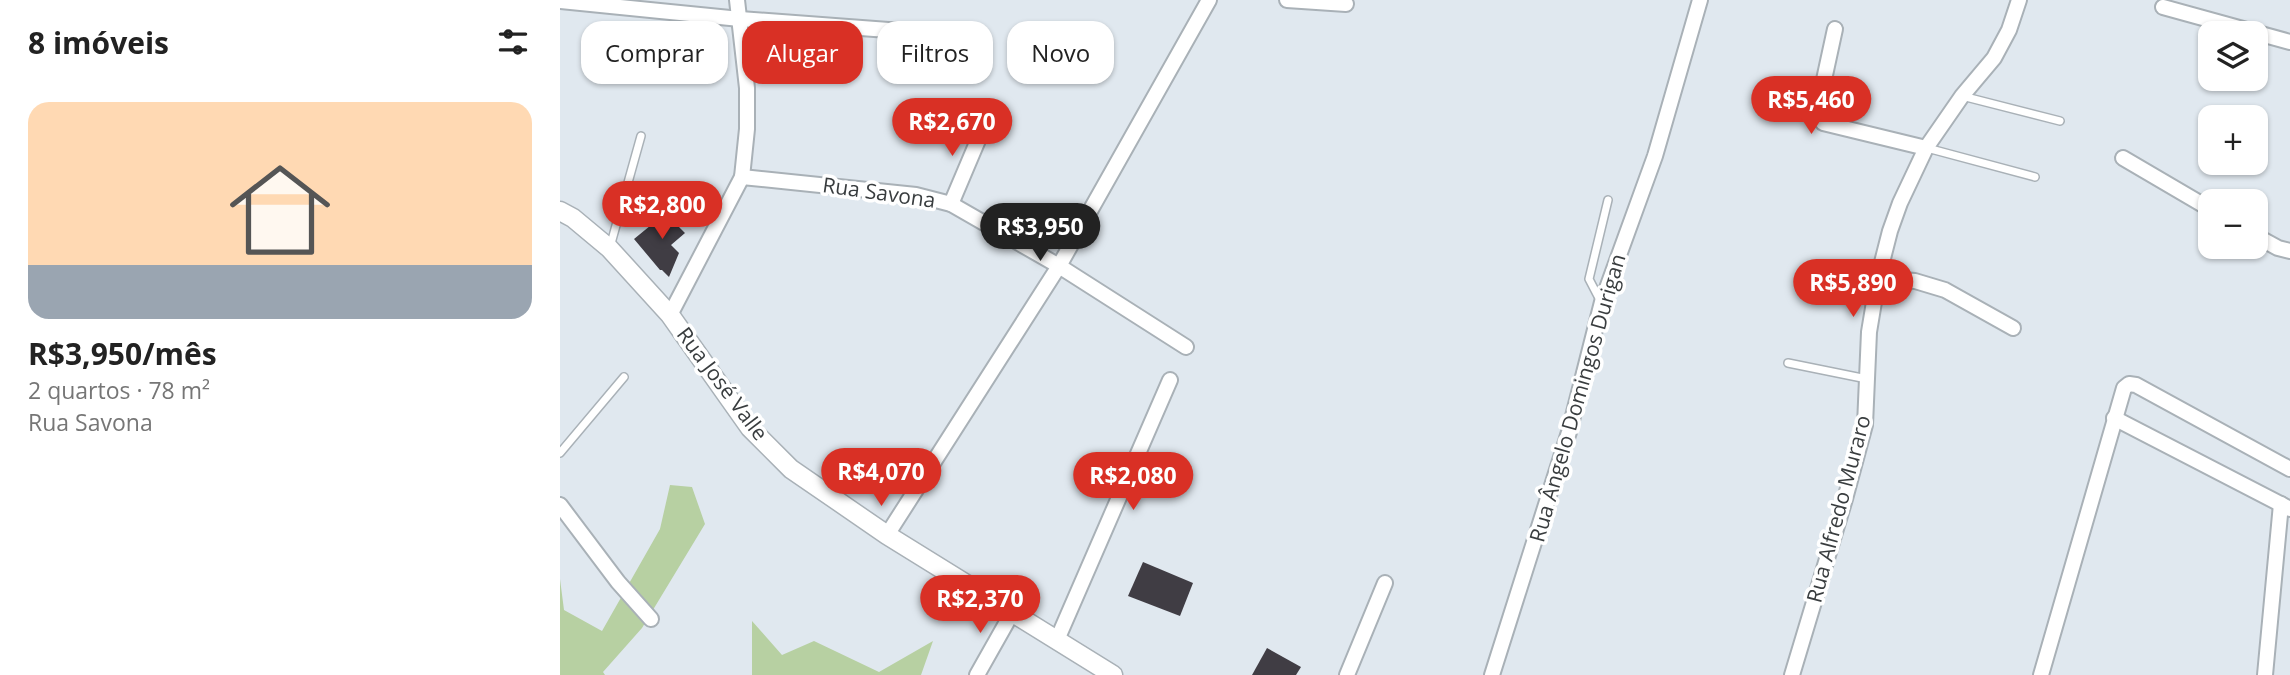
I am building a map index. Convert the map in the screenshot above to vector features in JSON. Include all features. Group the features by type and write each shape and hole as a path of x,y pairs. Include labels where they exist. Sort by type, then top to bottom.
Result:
{"street":[{"path":"670,315 742,177 747,129 747,88 737,0"},
{"path":"887,535 1059,266 1209,0"},
{"path":"1287,0 1346,4"},
{"name":"Rua Ângelo Domingos Durigan","path":"1492,675 1565,444 1602,302 1655,156 1700,0"},
{"name":"Rua Alfredo Muraro","path":"1791,675 1862,437 1868,398 1869,332 1878,278 1900,204 1926,148 1962,96 1994,58 2009,30 2019,0"},
{"path":"560,1 877,29"},
{"path":"2163,7 2290,42"},
{"path":"1835,29 1817,112 1823,123 1926,148"},
{"path":"951,204 984,126"},
{"path":"2123,158 2198,202"},
{"name":"Rua Savona","path":"742,177 916,195 951,204 1059,266 1186,346"},
{"name":"Rua José Valle","path":"560,211 573,218 609,248 670,315 750,428 791,469 887,535 1113,675"},
{"path":"2268,243 2290,251"},
{"path":"1878,278 1915,281 1945,290 2013,328"},
{"path":"1058,640 1170,380"},
{"path":"2041,675 2124,388 2129,384 2136,385 2290,469"},
{"path":"2114,418 2286,506 2265,675"},
{"path":"560,505 618,582 651,619"},
{"path":"1346,675 1385,583"},
{"path":"977,675 1012,613"}],"lane":[{"path":"1962,96 2060,121"},
{"path":"609,248 641,136"},
{"path":"1926,148 2035,177"},
{"path":"1602,302 1589,279 1608,200"},
{"path":"1788,363 1868,380"},
{"path":"560,453 624,377"}],"green space":[{"path":"670,485 692,487 705,524 642,628 603,672 605,675 560,675 560,579 564,610 602,631 660,529"},
{"path":"752,621 782,655 814,641 879,672 933,641 921,675 752,675"}],"building":[{"path":"667,212 676,214 683,223 679,227 685,233 671,245 679,253 669,277 634,239"},
{"path":"1143,562 1193,583 1180,616 1128,596"},
{"path":"1267,648 1301,667 1296,675 1252,675"}]}
